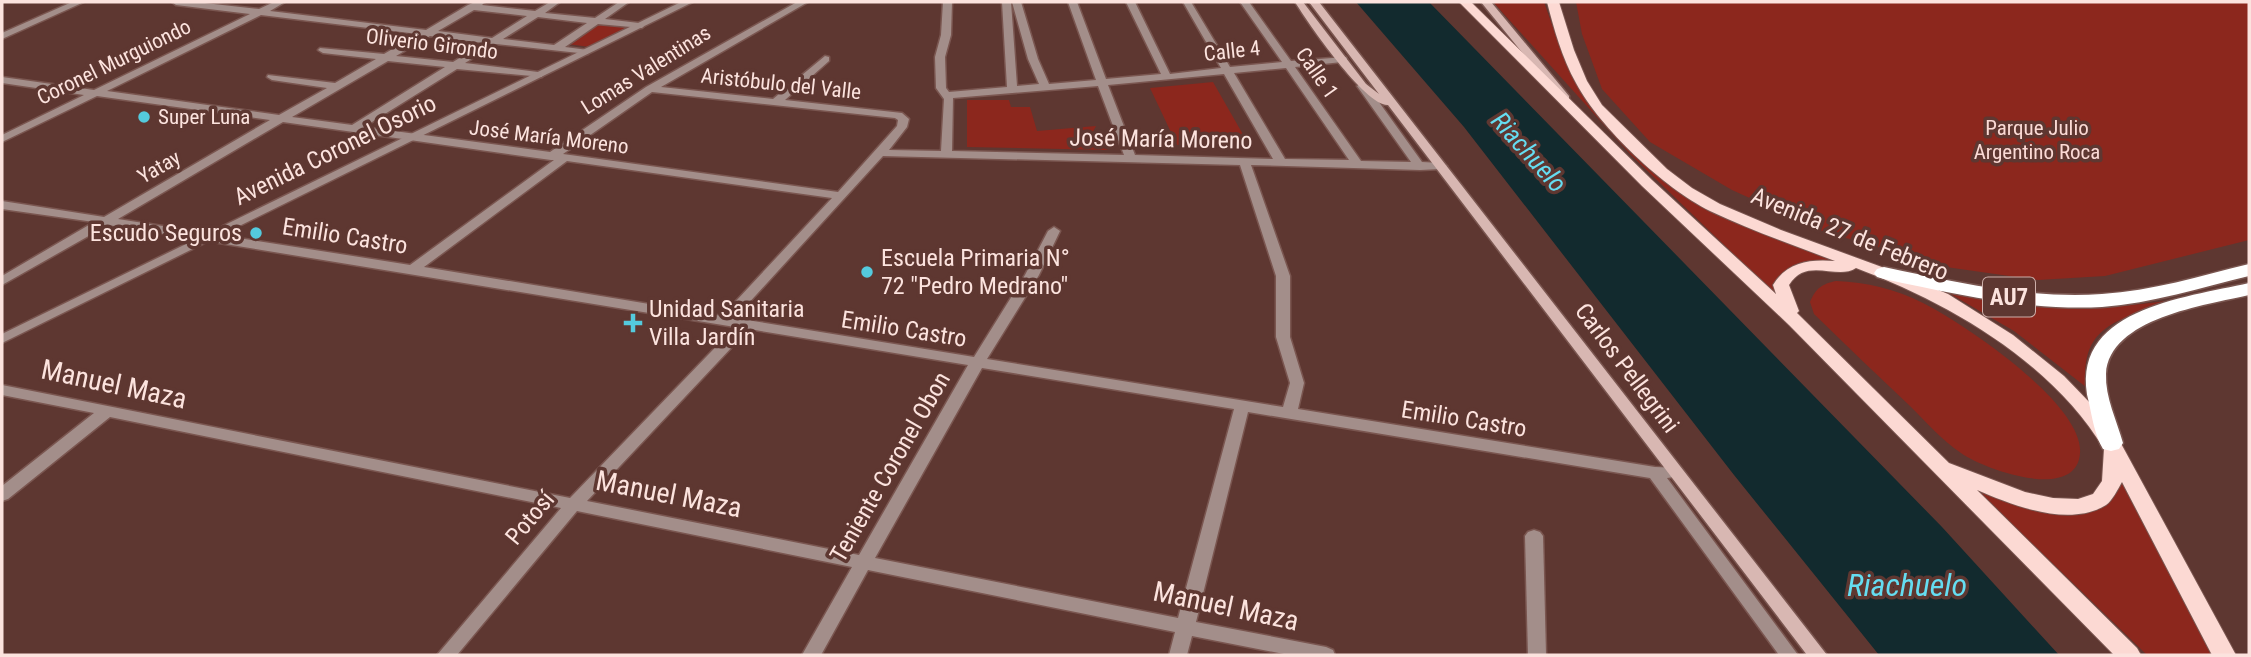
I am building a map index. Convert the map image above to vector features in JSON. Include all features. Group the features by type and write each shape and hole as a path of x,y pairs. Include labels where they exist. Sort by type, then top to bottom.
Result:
{"highway":[{"name":"AU7","path":"1884,273 1968,290 2061,302 2137,297 2249,270"},
{"path":"2110,443 2095,375 2098,354 2112,336 2134,321 2163,311 2249,289"}],"main road":[{"name":"Carlos Pellegrini","path":"1299,2 1362,86 1397,112"},
{"name":"Carlos Pellegrini","path":"1314,2 1675,472 1707,527 1818,655"},
{"path":"1465,2 1647,183 1795,321 2129,655"},
{"path":"1486,2 1573,109"},
{"name":"Avenida 27 de Febrero","path":"1557,6 1568,50 1581,81 1597,107 1662,172 1687,191 1715,207 1776,233 1884,273 1942,298 2007,339 2057,380 2086,410 2110,443 2224,655"},
{"path":"1795,321 1781,290 1782,280 1792,271 1826,265 1884,273"},
{"path":"1937,464 1986,488 2019,499 2055,506 2083,505 2102,497 2111,484 2115,471 2110,443"}],"street":[{"path":"2,36 79,2"},
{"path":"176,2 585,52"},
{"name":"Coronel Murguiondo","path":"2,139 281,2"},
{"path":"353,129 556,2"},
{"path":"558,47 625,2"},
{"name":"Avenida Coronel Osorio","path":"2,339 688,2"},
{"name":"Lomas Valentinas","path":"412,270 650,89 803,2"},
{"path":"946,156 947,95 941,88 940,57 946,35 947,2"},
{"path":"1006,2 1012,90"},
{"path":"1017,2 1033,59 1045,87"},
{"path":"1072,2 1131,159"},
{"path":"1130,2 1167,77"},
{"path":"1187,2 1280,162"},
{"name":"Calle 1","path":"1245,2 1357,165"},
{"path":"476,4 639,26"},
{"name":"Yatay","path":"2,281 476,4"},
{"name":"Oliverio Girondo","path":"323,50 538,75"},
{"path":"776,102 825,59"},
{"name":"Calle 4","path":"947,95 1342,59"},
{"path":"272,77 338,86"},
{"name":"José María Moreno","path":"2,80 842,196"},
{"name":"Carlos Pellegrini","path":"1362,86 1420,167"},
{"name":"Aristóbulo del Valle","path":"650,89 898,115 904,122 880,153"},
{"path":"723,322 880,153"},
{"name":"José María Moreno","path":"880,153 1441,166"},
{"path":"1244,162 1283,276 1284,347 1297,383 1289,413"},
{"name":"Emilio Castro","path":"2,205 210,236 1242,407 1656,473 1675,472"},
{"name":"Teniente Coronel Obon","path":"811,655 977,363 1020,295 1054,230"},
{"name":"Potosí","path":"446,655 574,504 744,326"},
{"name":"Manuel Maza","path":"2,390 1326,655"},
{"path":"1178,655 1242,407"},
{"path":"2,495 106,412"},
{"name":"Carlos Pellegrini","path":"1656,473 1707,527 1789,655"},
{"path":"1534,536 1537,655"}],"green space":[{"path":"1493,2 1544,2 1569,67 1590,103 1678,189 1846,263 1808,262 1778,297 1631,155"},
{"name":"Parque Julio Argentino Roca","path":"1576,2 2249,2 2249,240 2105,276 2038,280 1946,267 1822,231 1732,190 1650,142 1602,89 1582,34"},
{"path":"599,24 631,27 590,47 568,44"},
{"path":"1213,82 1245,138 1177,145 1150,88"},
{"path":"967,100 1009,100 1011,107 1030,107 1037,131 1096,126 1087,143 1109,150 967,147"},
{"path":"1836,281 1881,287 1923,303 1965,328 2018,367 2043,389 2063,412 2076,433 2080,453 2075,468 2063,476 2028,478 1988,467 1954,448 1814,314 1810,302 1817,290"},
{"path":"1942,289 2053,306 2136,305 2165,301 2118,321 2096,338 2089,350 2086,387 2014,331"},
{"path":"2122,478 2214,655 2147,655 1972,485 2065,511"}],"water":[{"name":"Riachuelo","path":"1356,2 1429,2 1942,527 2059,655 1879,655 1734,475 1464,127"}],"place":[{"name":"Super Luna","path":"144,117"},
{"name":"Escudo Seguros","path":"256,233"},
{"name":"Escuela Primaria N° 72 \"Pedro Medrano\"","path":"867,272"},
{"name":"Unidad Sanitaria Villa Jardín","path":"633,323"}]}
